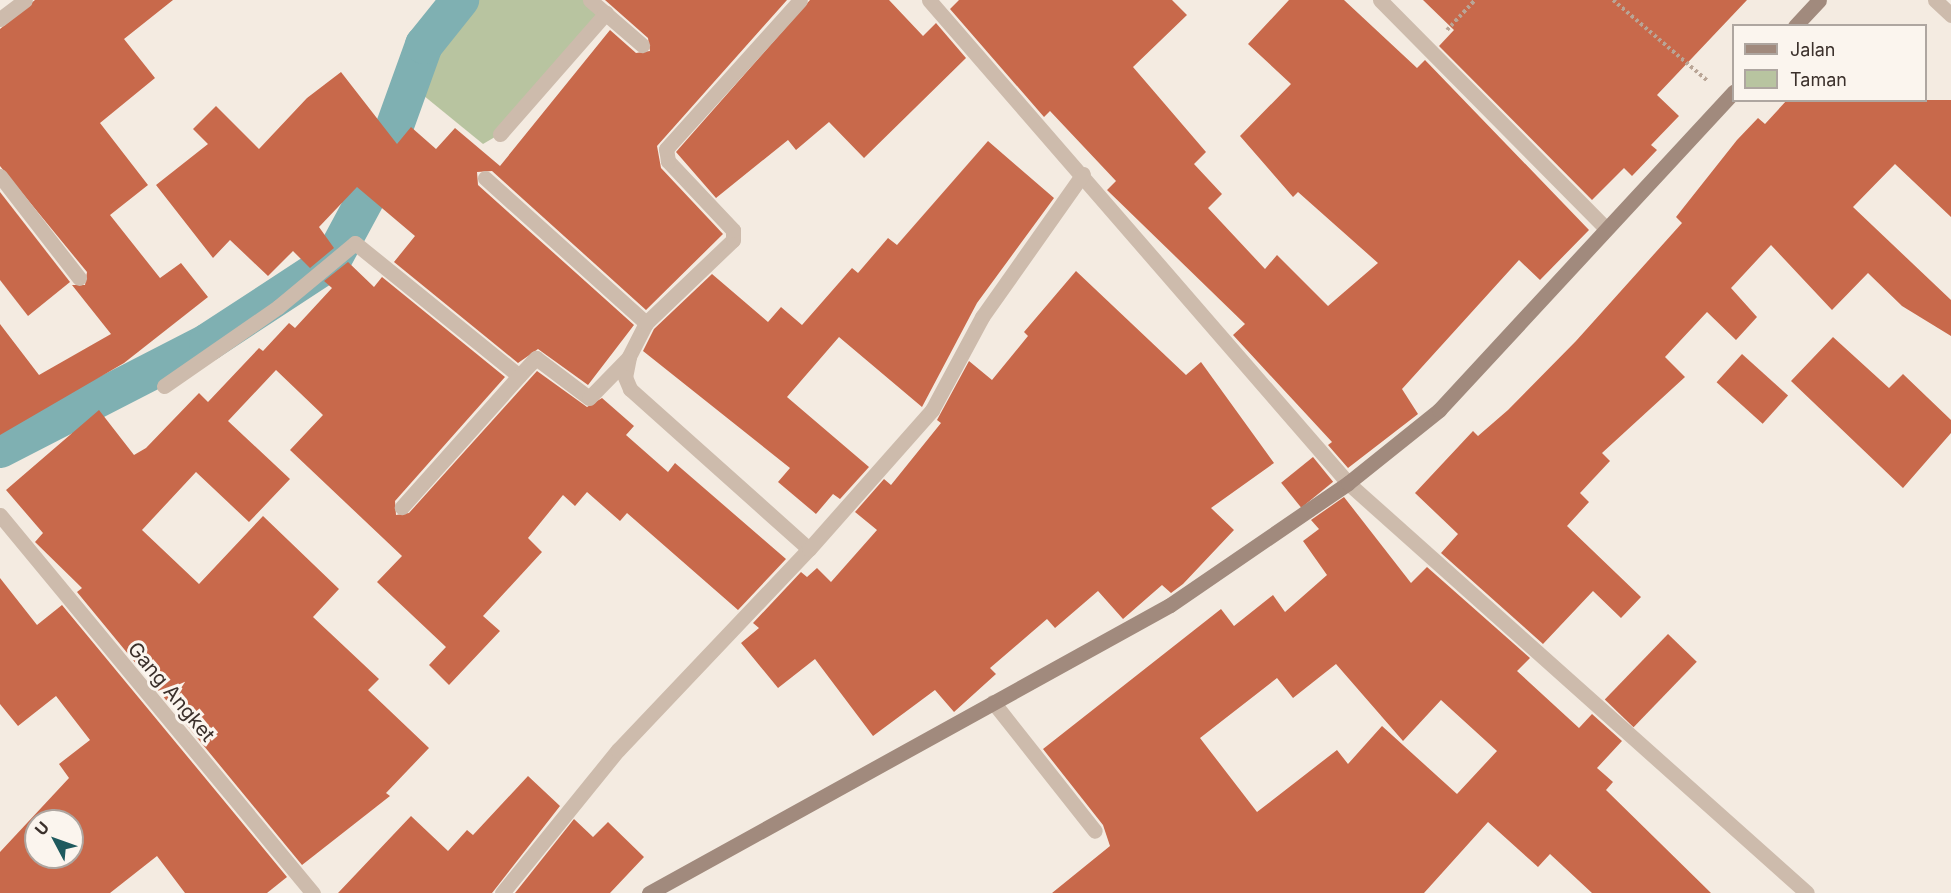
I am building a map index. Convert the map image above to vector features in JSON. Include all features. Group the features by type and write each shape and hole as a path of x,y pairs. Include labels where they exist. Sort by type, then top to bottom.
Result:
{"street":[{"path":"0,19 25,0"},
{"path":"590,0 642,45"},
{"path":"800,0 666,149 668,161 733,230 733,240 646,323 629,357 625,377 639,398 809,549"},
{"path":"929,0 1083,174 1348,483 1807,893"},
{"path":"1380,0 1427,52 1606,228"},
{"path":"1797,24 1819,0"},
{"path":"1935,0 1951,15"},
{"path":"500,134 606,14"},
{"path":"649,893 1170,605 1348,483 1439,410 1730,94"},
{"path":"502,893 618,750 809,549 932,410 982,317 1083,174"},
{"path":"0,176 79,278"},
{"path":"485,178 646,323"},
{"path":"164,386 278,307 355,243 519,376"},
{"path":"402,507 536,358 589,398 629,357"},
{"name":"Gang Angket","path":"0,515 313,893"},
{"path":"993,702 1095,831"}],"path":[{"path":"1427,52 1475,0"},
{"path":"1613,0 1730,94"}],"green space":[{"path":"469,0 591,0 606,13 500,134 483,144 418,91"}],"building":[{"path":"35,0 173,0 124,39 155,78 100,123 148,185 110,215 160,278 181,263 208,297 124,363 0,435 0,324 39,375 111,334 72,285 85,285 87,272 0,166 0,29"},
{"path":"605,0 787,0 657,146 661,168 723,234 646,310 492,171 477,172 478,185 634,325 588,385 538,349 518,363 394,262 415,236 357,187 319,227 334,248 310,268 293,251 268,276 230,240 213,258 156,185 208,144 193,129 216,106 259,149 307,98 341,72 397,144 411,127 436,149 455,128 500,166 610,30 636,53 650,51 648,38"},
{"path":"810,0 889,0 923,36 936,23 966,58 864,158 829,122 796,150 788,140 716,198 676,152"},
{"path":"959,0 1172,0 1187,15 1133,67 1206,152 1194,164 1222,194 1208,208 1265,269 1277,255 1328,306 1378,263 1298,192 1293,197 1240,136 1291,84 1248,44 1289,0 1344,0 1417,68 1425,60 1589,230 1540,280 1519,260 1402,389 1418,414 1348,468 1328,445 1332,442 1233,335 1245,324 1107,190 1116,181 1050,111 1044,117 950,9"},
{"path":"1423,0 1747,0 1657,95 1679,116 1651,145 1657,150 1632,176 1624,168 1592,200 1439,46 1454,30"},
{"path":"1951,100 1951,217 1895,164 1853,207 1951,300 1951,336 1902,306 1868,273 1832,310 1771,245 1731,288 1757,317 1736,340 1707,312 1665,357 1685,377 1602,453 1610,461 1580,493 1589,502 1567,526 1641,597 1621,618 1593,591 1543,644 1441,553 1458,534 1415,493 1473,431 1478,436 1508,410 1576,341 1682,223 1676,217 1737,140 1758,118 1765,124 1785,102"},
{"path":"988,141 1054,198 977,303 922,407 839,337 787,397 869,467 840,499 833,494 816,514 778,482 790,468 643,351 654,329 712,274 768,322 781,307 802,325 852,268 858,273 888,238 897,245"},
{"path":"0,192 70,282 28,316 0,280"},
{"path":"348,262 374,287 382,277 505,377 395,501 396,515 409,513 537,371 587,407 602,398 634,426 626,435 668,472 675,463 786,559 738,610 627,513 620,521 587,492 575,506 563,495 528,538 542,552 483,616 500,631 449,685 429,665 446,647 377,582 402,556 290,450 323,415 276,370 228,421 290,479 249,522 196,472 142,530 199,584 263,516 339,589 313,617 379,679 368,690 429,748 386,793 390,796 302,865 77,592 82,588 35,542 43,533 6,490 99,410 134,455 146,448 199,393 208,402 259,348 263,351 289,323 295,328 332,288 324,281"},
{"path":"1076,271 1186,375 1201,362 1274,463 1211,508 1234,530 1183,584 1171,593 1162,585 1123,619 1098,591 1055,628 1047,619 990,668 996,674 954,712 935,690 873,736 815,659 778,688 741,643 759,628 753,623 801,572 807,577 817,568 831,582 877,530 855,512 884,479 891,485 941,423 937,420 969,361 992,380 1028,336 1024,332"},
{"path":"1833,337 1889,388 1903,374 1951,420 1951,433 1903,488 1791,381"},
{"path":"1742,354 1788,395 1763,424 1717,382"},
{"path":"1313,457 1333,482 1301,508 1281,483"},
{"path":"1344,497 1411,583 1427,567 1530,658 1517,671 1579,728 1592,714 1622,741 1597,768 1613,782 1606,790 1711,893 1592,893 1550,854 1538,867 1488,822 1424,893 1052,893 1110,846 1103,825 1043,749 1221,609 1234,626 1273,595 1285,612 1327,575 1303,541 1319,529 1311,520","holes":["1336,664 1403,741 1441,700 1497,751 1457,794 1382,726 1348,764 1337,750 1257,812 1200,738 1277,678 1293,698"]},
{"path":"0,578 37,625 62,605 287,877 267,893 185,893 157,856 110,893 0,893 0,852 24,826 24,869 84,869 84,809 40,809 69,778 59,764 90,740 56,696 18,726 0,704"},
{"path":"1668,634 1697,662 1634,727 1605,699"},
{"path":"528,776 560,806 492,893 338,893 411,816 448,851 467,830 473,835"},
{"path":"574,819 593,837 608,822 644,857 610,893 515,893"}],"waterway":[{"path":"0,449 208,342 332,261 375,181 424,45 460,0"}]}
